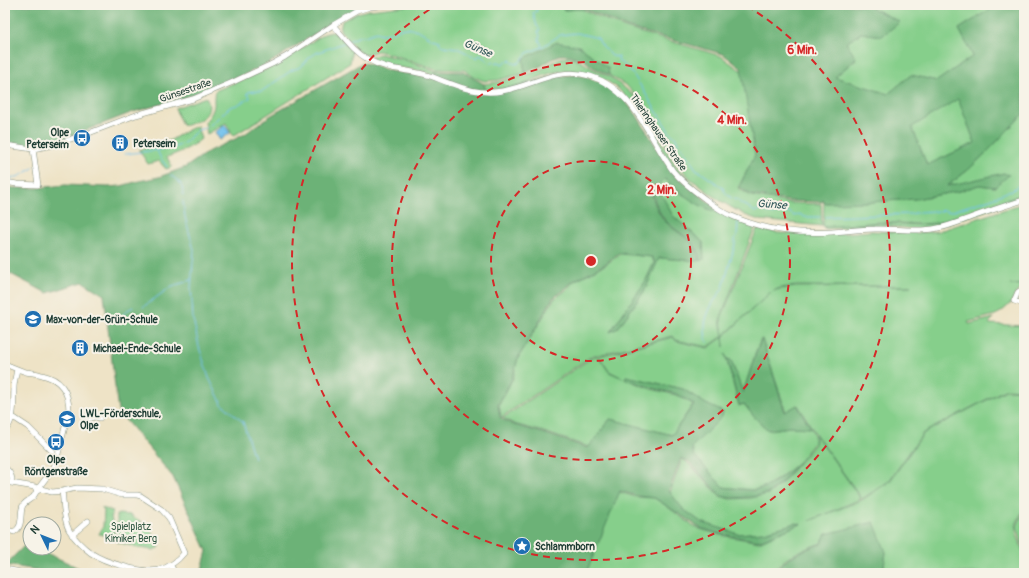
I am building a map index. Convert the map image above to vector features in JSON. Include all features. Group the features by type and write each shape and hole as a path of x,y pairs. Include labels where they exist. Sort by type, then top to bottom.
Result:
{"street":[{"name":"Günsestraße","path":"5,145 38,149 89,133 136,115 193,98 272,64 357,11 370,7 390,5"},
{"name":"Thieringhauser Straße","path":"333,25 357,52 370,61 385,67 430,76 471,90 487,92 502,91 562,73 588,75 603,81 616,89 627,100 637,113 674,172 690,188 720,210 731,216 762,226 796,231 822,232 879,228 928,230 949,225 1024,200"},
{"path":"5,182 38,185 33,149"},
{"path":"1024,288 1018,292 1014,301 1024,304"},
{"path":"5,364 26,372 43,375 53,379 62,385 68,396 69,404 69,411 53,469 33,497 22,507 21,521 18,530 14,532 5,529"},
{"path":"5,430 10,424 14,408 14,387 17,369"},
{"path":"5,413 28,427 52,451"},
{"path":"87,420 95,416 100,418"},
{"path":"5,468 12,476 12,479"},
{"path":"5,482 52,492 77,488 102,489 122,495 137,495 161,509 168,518 184,553 171,566 157,571 134,569 116,564 91,553 72,534 67,524 64,514 62,491"},
{"path":"72,534 88,522"},
{"path":"171,566 174,573"},
{"path":"5,569 26,573"}],"green space":[{"path":"5,5 368,5 357,9 330,24 271,62 248,73 183,98 133,112 53,143 32,146 5,142"},
{"path":"415,5 562,5 563,10 581,9 625,28 721,56 742,70 755,155 738,188 751,196 790,203 821,204 822,226 759,220 745,215 716,198 691,179 679,166 648,112 637,97 627,86 609,75 608,68 579,46 523,59 525,73 498,80 484,81 474,77 464,70 436,69 378,51 364,55 354,47 340,30 342,21 357,13 369,10"},
{"path":"562,5 870,5 870,7 900,22 882,36 861,33 846,43 856,58 835,77 888,94 911,75 937,81 973,56 959,29 997,5 1024,5 1024,113 968,170 947,186 1004,173 1009,175 995,187 979,185 960,191 915,199 824,203 823,200 822,202 789,201 751,195 739,187 755,155 741,68 723,54 626,27 585,9 563,10","holes":["958,99 975,143 927,165 912,127"]},
{"path":"870,5 997,5 959,29 973,56 937,81 911,75 888,94 835,77 856,59 846,43 861,33 882,36 899,22 870,7"},
{"path":"332,32 339,35 352,50 350,63 233,136 226,123 207,134 205,122 213,110 215,91 274,66 324,34"},
{"path":"557,42 579,46 608,68 609,75 593,67 584,60 570,55 559,55 541,66 525,73 523,59"},
{"path":"380,54 402,59 436,71 433,74 385,65 369,57"},
{"path":"570,57 610,77 637,99 678,169 694,184 691,186 675,171 638,112 618,88 604,79 588,73 562,71 551,73 513,87 485,89 484,84 527,75 542,69 559,58"},
{"path":"362,63 370,64 390,71 429,77 436,71 463,72 484,84 486,94 554,76 575,75 588,77 616,90 636,114 672,172 722,213 698,204 684,195 665,179 657,186 673,216 703,242 704,259 700,261 697,249 694,245 663,218 651,189 654,202 662,218 669,225 693,245 696,249 699,261 659,258 645,290 618,328 610,332 645,282 655,262 652,257 619,253 605,264 573,281 553,298 518,358 512,379 498,405 500,417 514,425 588,448 610,419 672,435 694,404 676,394 625,379 626,376 683,389 706,404 723,412 722,417 692,447 694,455 723,487 750,490 761,489 773,483 799,462 783,481 769,493 752,497 730,498 721,496 688,461 681,458 669,491 683,509 701,522 738,534 764,532 796,523 801,524 759,541 720,534 700,528 655,498 637,496 620,491 586,573 201,573 207,551 173,477 118,411 104,295 83,282 47,293 5,271 5,186 12,188 37,188 65,185 108,187 121,186 159,177 186,167 209,151 245,134 270,116"},
{"path":"206,97 209,106 205,116 189,124 182,125 175,108"},
{"path":"958,98 975,143 927,165 912,127"},
{"path":"1024,113 1024,194 936,223 918,224 878,222 823,227 824,203 915,199 960,191 979,185 995,187 1004,173 946,187 968,170"},
{"path":"197,126 201,139 185,150 167,157 172,167 166,169 159,161 148,164 139,150 171,140"},
{"path":"665,179 683,195 755,227 720,320 723,336 708,347 676,340 673,336 593,355 502,418 499,405 513,378 518,358 554,299 565,291 574,281 605,265 620,254 651,257 654,262 645,282 610,332 618,328 645,290 659,258 699,261 703,259 703,242 673,216 656,186"},
{"path":"1024,195 1024,198 937,227 918,229 884,226 824,229 824,227 879,223 918,225 936,224"},
{"path":"1024,203 1024,284 1010,285 1024,285 1024,287 1016,293 1010,304 1001,312 968,322 969,324 994,318 989,323 990,324 1024,326 1024,390 1006,389 923,433 889,481 862,499 815,433 798,405 786,412 762,339 756,351 743,393 731,360 727,359 725,354 739,406 744,404 755,418 768,430 790,427 811,428 814,434 814,443 799,462 778,479 766,486 754,490 723,487 694,455 692,447 721,417 723,412 706,404 683,389 626,376 625,379 609,371 599,356 673,337 676,341 708,348 723,337 771,292 723,336 721,319 757,229 778,233 823,234 871,231 917,233 939,231","holes":["796,286 911,286 796,287 773,291 780,288"]},
{"path":"762,339 785,412 797,405 811,428 790,427 768,430 755,418 744,404 739,405 727,359 731,360 743,393"},
{"path":"594,356 598,356 609,372 651,389 676,395 693,404 672,435 610,419 589,447 514,424 503,418"},
{"path":"1006,390 1024,391 1024,507 1016,525 1017,534 1024,554 1024,573 883,573 886,552 826,534 821,543 788,557 773,573 586,573 619,492 636,497 654,498 700,529 720,535 759,542 801,524 796,523 764,532 738,534 701,522 683,509 670,493 682,459 687,462 720,496 730,499 751,498 769,494 783,482 815,444 815,434 861,499 809,521 862,500 890,481 924,433"},
{"path":"101,508 113,511 111,516 115,538 99,534 103,527 104,511"},
{"path":"1024,510 1024,551 1017,526"},
{"name":"Spielplatz Kimiker Berg","path":"117,514 132,515 132,517 146,526 160,547 154,550 139,548 117,542"},
{"path":"874,522 886,552 883,573 774,573 778,567 789,558 821,544 826,534"},
{"path":"22,548 22,556 53,556 89,573 45,573 38,570 5,565"}],"water":[{"path":"225,125 230,133 220,140 215,132"}],"waterway":[{"path":"534,5 537,11 533,13 537,26 540,29 538,32 542,47"},
{"name":"Günse","path":"349,41 360,36 365,36 376,32 382,34 391,33 399,29 406,28 418,30 433,39 440,41 439,44 443,46 457,48 477,58 480,55 490,63 499,62 503,64 510,60 515,64 519,63 527,53 542,47 560,35 577,33 598,38 600,43 612,56 619,57 618,61 626,66 635,77 670,133 674,136 696,169 723,188 729,196 738,200 741,204 747,206 755,212 760,209 772,214 789,212 794,216 800,214 804,217 820,217"},
{"name":"Günse","path":"125,154 173,148 180,145 187,141 198,130 208,127 230,107 250,98 247,94 248,92 262,91 292,70 301,67 316,53 346,42"},
{"path":"157,150 167,167"},
{"name":"Günse","path":"5,179 16,177 33,168"},
{"path":"170,175 180,183 183,195"},
{"name":"Günse","path":"825,217 911,214 944,210 949,212 990,199 1024,185"},
{"path":"183,201 185,217 194,250 191,287 193,318 199,347 209,378 222,404 243,422 254,458"},
{"path":"707,342 705,331 707,316 711,306 723,288 735,244 738,222"},
{"path":"143,307 172,286 189,281 192,278"},
{"path":"120,319 126,311 133,307"}],"place":[{"name":"Olpe Peterseim","path":"82,138"},
{"name":"Peterseim","path":"120,143"},
{"name":"Max-von-der-Grün-Schule","path":"33,319"},
{"name":"Michael-Ende-Schule","path":"80,348"},
{"name":"LWL-Förderschule, Olpe","path":"67,419"},
{"name":"Olpe Röntgenstraße","path":"56,442"},
{"name":"Schlammborn","path":"522,546"}]}
